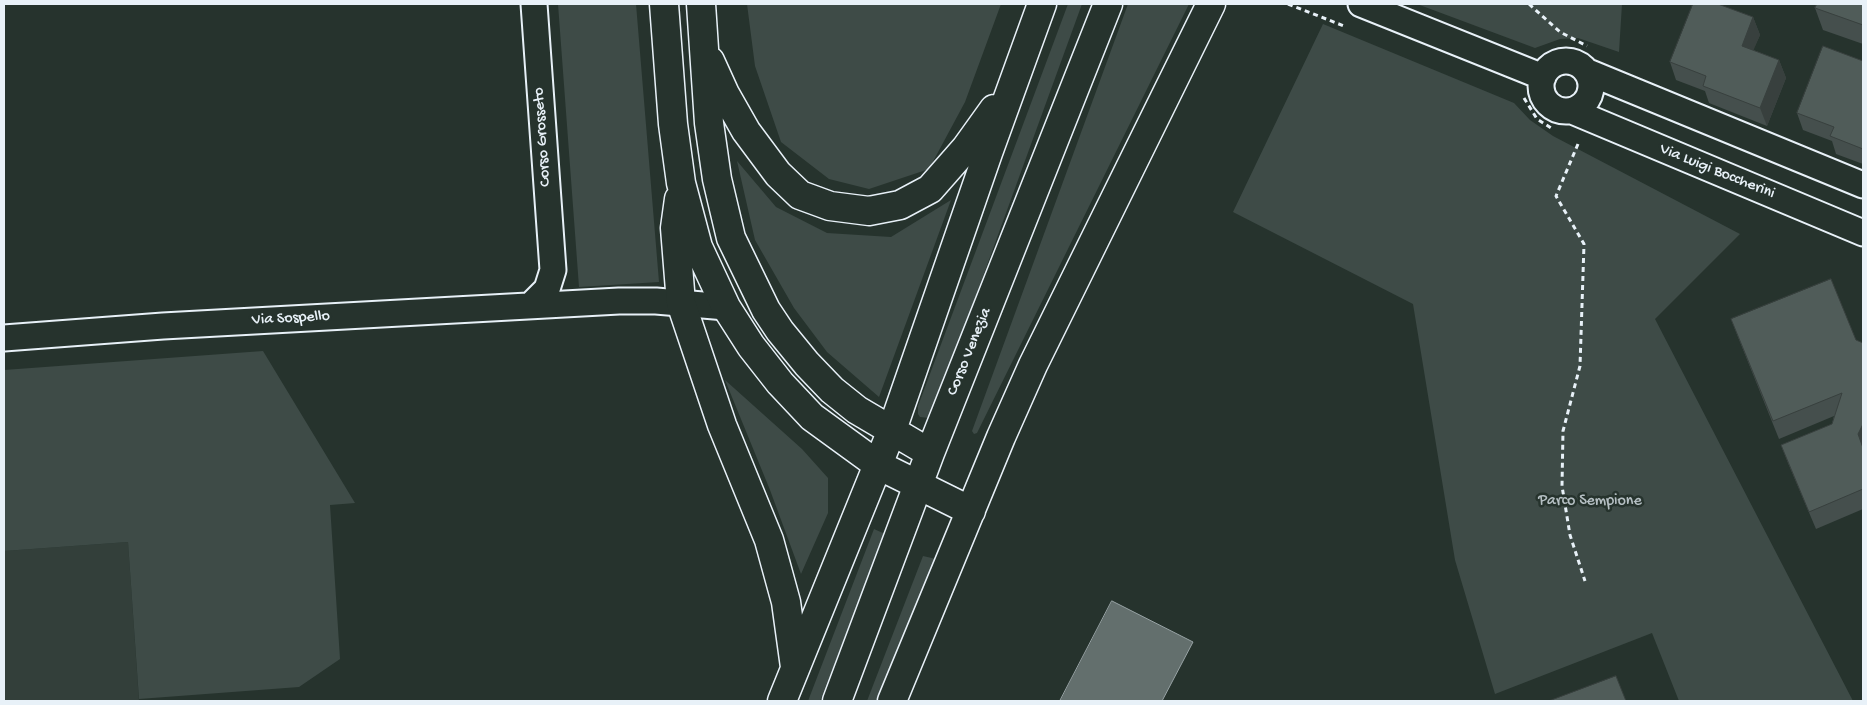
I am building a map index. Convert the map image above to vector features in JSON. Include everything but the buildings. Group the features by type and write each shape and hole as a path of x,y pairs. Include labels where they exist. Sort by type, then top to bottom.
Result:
{"main road":[{"path":"664,4 673,124 681,183 698,247 726,307 750,346 780,383 812,417 878,465 971,511"},
{"path":"701,4 702,44 716,178 731,238 766,310 801,357 832,390 857,410 930,453"},
{"path":"782,701 892,430 1042,4"},
{"name":"Corso Venezia","path":"837,701 930,453 1108,4"},
{"path":"892,701 1001,437 1033,365 1211,4"},
{"path":"702,44 725,94 746,131 778,174 800,195 830,206 869,211 900,205 930,189 966,148 1016,80"},
{"path":"681,183 675,228 681,303 722,425 769,540 786,602 795,668"}],"street":[{"name":"Corso Grosseto","path":"530,306 547,289 552,270 534,4"},
{"path":"1361,4 1543,77"},
{"path":"1588,72 1592,85 1589,99 1584,104 1572,111 1564,112 1550,106 1542,92 1543,77 1552,65 1568,61 1582,66 1588,72 1863,185"},
{"name":"Via Luigi Boccherini","path":"1572,111 1863,233"},
{"name":"Corso Grosseto","path":"552,270 562,288 578,303"},
{"name":"Via Sospello","path":"4,338 163,326 619,301 726,307"}],"path":[{"path":"1529,4 1560,32"},
{"path":"1578,144 1556,196 1584,244 1580,366 1563,431 1562,486 1570,535 1585,581"}],"shaded area":[{"path":"128,542 139,701 4,701 4,551"},
{"path":"1112,601 1193,642 1162,701 1060,701"}],"green space":[{"path":"558,4 636,4 659,282 579,287"},
{"path":"747,4 1001,4 965,102 929,169 869,189 829,179 781,142 755,66"},
{"path":"1068,4 1082,4 934,411 929,418 920,417 918,406"},
{"path":"1128,4 1189,4 977,433 974,434 972,431"},
{"path":"1417,4 1622,4 1619,52 1578,38 1560,39 1535,48"},
{"name":"Parco Sempione","path":"1323,24 1514,103 1530,120 1553,136 1740,234 1655,319 1853,701 1679,701 1652,633 1495,694 1455,560 1413,304 1233,212"},
{"path":"737,161 776,207 827,233 891,237 951,200 879,397 827,352 794,308 755,240"},
{"path":"263,351 355,503 330,505 340,659 299,687 139,699 128,542 4,551 4,370"},
{"path":"725,380 802,449 828,478 828,513 801,574 770,490"},
{"path":"874,529 885,534 820,701 808,701"},
{"path":"923,556 936,559 879,701 867,701"}]}
